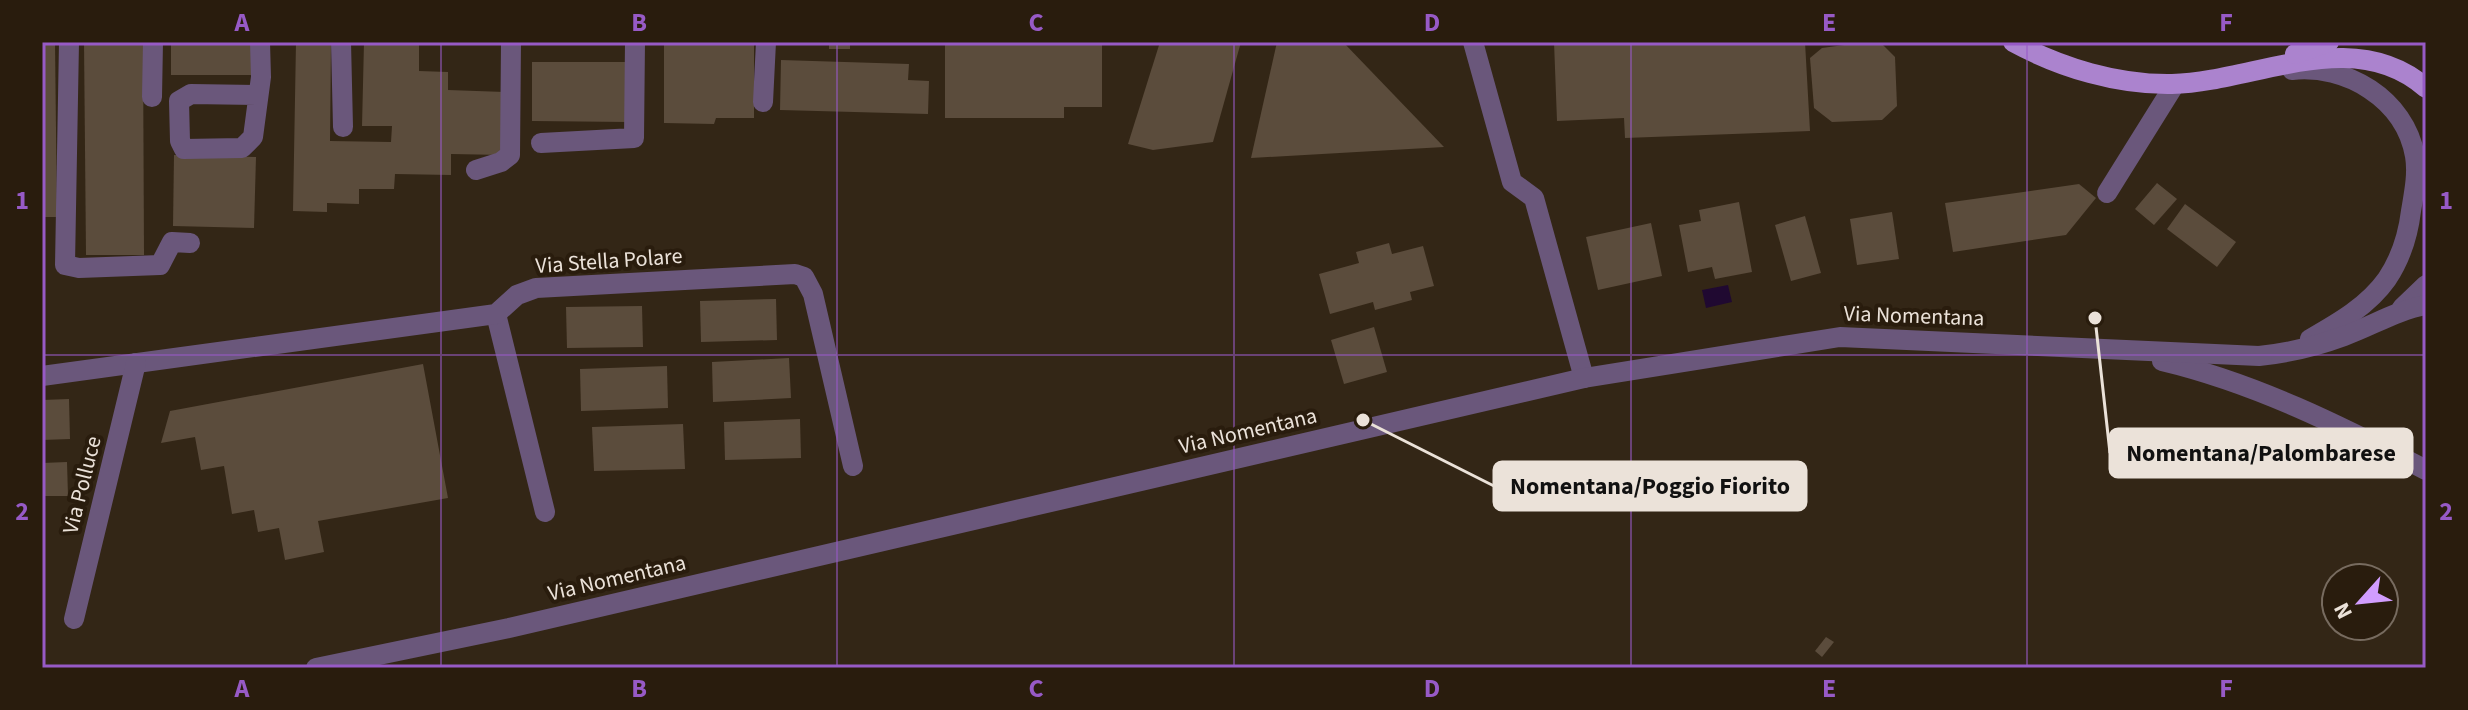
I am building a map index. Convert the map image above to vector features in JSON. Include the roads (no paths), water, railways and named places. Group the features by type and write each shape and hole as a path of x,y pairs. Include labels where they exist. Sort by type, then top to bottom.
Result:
{"main road":[{"path":"2013,42 2066,65 2111,78 2143,83 2175,84 2240,75 2310,60 2361,58 2400,71 2426,88"},
{"path":"2240,75 2329,42"}],"street":[{"path":"69,42 65,265 79,268 160,265 172,242 190,243"},
{"path":"152,97 153,42"},
{"path":"258,95 260,42"},
{"path":"341,42 343,127"},
{"path":"476,170 501,162 510,155 511,42"},
{"path":"541,143 634,138 635,42"},
{"path":"763,102 766,42"},
{"path":"1473,42 1512,182 1534,198 1584,378"},
{"path":"2240,75 2310,68 2348,77 2364,85 2392,108 2406,131 2415,160 2416,178 2409,228 2404,248 2386,280 2355,311 2280,354"},
{"path":"2107,193 2175,84"},
{"name":"Via Stella Polare","path":"42,376 496,314 517,295 536,288 800,275 813,294 853,466"},
{"name":"Via Nomentana","path":"2388,317 2426,285"},
{"name":"Via Nomentana","path":"316,668 509,628 1584,378 1840,337 2259,356 2280,354 2344,336 2426,305"},
{"path":"496,314 545,512"},
{"path":"2071,346 2139,356 2216,377 2320,415 2426,470"},
{"name":"Via Polluce","path":"74,619 136,363"}],"place":[{"name":"Nomentana/Palombarese","path":"2095,318"},
{"name":"Nomentana/Poggio Fiorito","path":"1363,420"}]}
